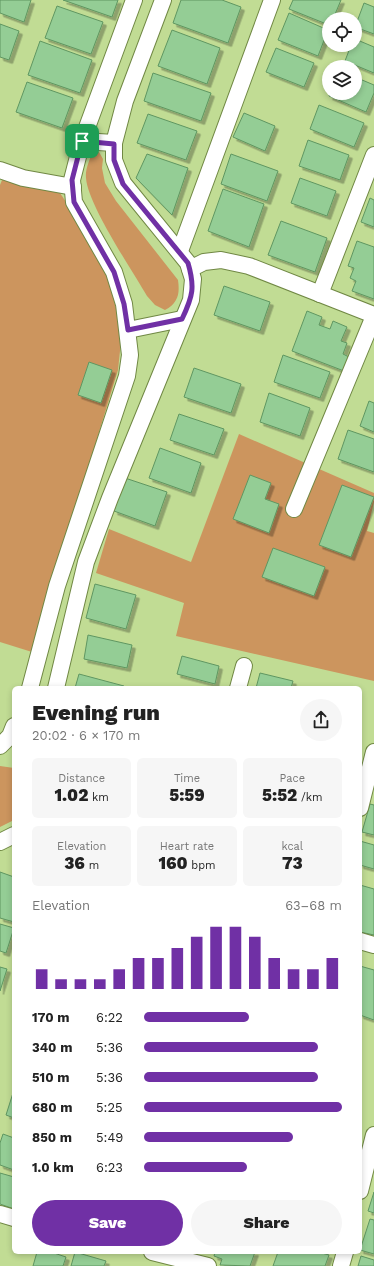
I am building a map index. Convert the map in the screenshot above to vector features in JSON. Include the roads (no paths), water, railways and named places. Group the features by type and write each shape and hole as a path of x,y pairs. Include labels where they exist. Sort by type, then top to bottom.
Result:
{"street":[{"path":"31,686 57,586 127,376 130,355 124,304 114,272 74,202 72,180 82,141 134,0"},
{"path":"56,686 86,562 182,319 191,300 193,279 188,263 180,251 123,184 114,160 114,144 125,101 163,0"},
{"path":"180,251 272,0"},
{"path":"82,141 114,144"},
{"path":"320,294 374,155"},
{"path":"0,170 44,183 73,187"},
{"path":"190,269 204,262 221,260 248,266 374,316 294,509"},
{"path":"128,330 182,319"},
{"path":"239,686 244,666"},
{"path":"362,800 374,752"},
{"path":"0,843 12,836"},
{"path":"0,843 12,849"},
{"path":"362,942 374,945"},
{"path":"362,1183 374,1135"},
{"path":"0,1214 12,1217"},
{"path":"164,1254 199,1260"},
{"path":"341,1266 344,1254"}]}
